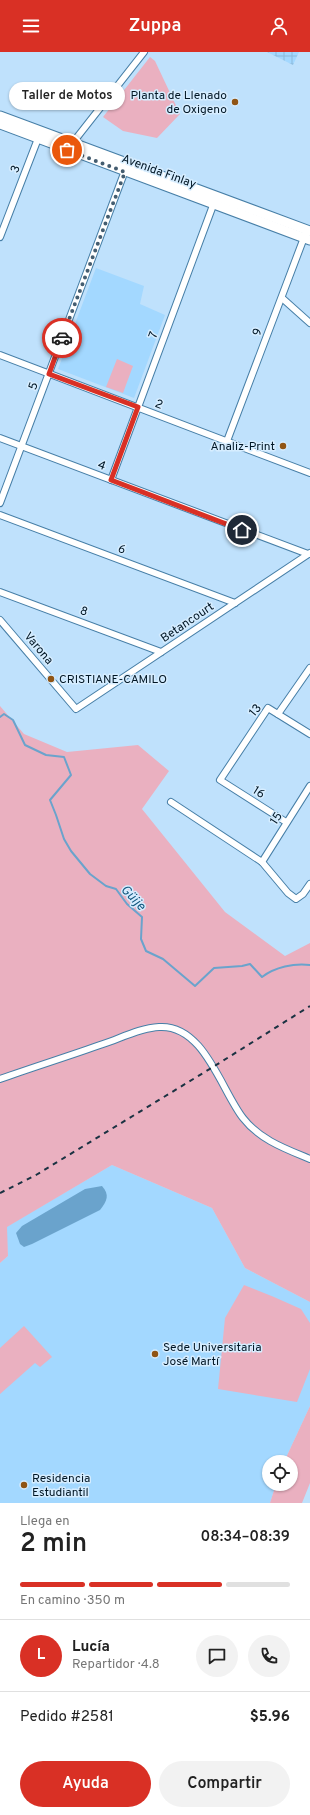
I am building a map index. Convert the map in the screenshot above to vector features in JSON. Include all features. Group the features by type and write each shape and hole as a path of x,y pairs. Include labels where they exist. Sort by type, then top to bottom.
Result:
{"main road":[{"name":"Avenida Finlay","path":"0,116 40,135"},
{"name":"Avenida Finlay","path":"0,124 40,135 308,235"}],"street":[{"path":"70,146 144,52"},
{"name":"3","path":"0,237 40,135"},
{"name":"5","path":"0,504 126,168"},
{"name":"7","path":"111,480 215,200"},
{"name":"9","path":"226,441 308,235"},
{"path":"282,298 310,323"},
{"name":"2","path":"0,355 310,473"},
{"name":"4","path":"0,438 309,554"},
{"name":"6","path":"0,515 235,603"},
{"name":"Betancourt","path":"76,709 309,554"},
{"name":"8","path":"0,592 161,652"},
{"name":"Varona","path":"0,620 76,709"},
{"name":"13","path":"220,780 268,708 278,714 310,668"},
{"path":"278,714 310,734"},
{"name":"16","path":"220,780 286,822"},
{"name":"15","path":"262,862 310,786"},
{"path":"172,802 262,862 288,893 296,899 303,894 310,884"},
{"path":"0,1079 134,1033 159,1027 171,1029 196,1041 243,1118 260,1134 275,1145 310,1159"}],"shaded area":[{"path":"267,52 299,52 293,65"},
{"path":"150,57 155,61 180,114 157,138 123,131 103,117"},
{"path":"96,268 144,286 140,304 165,315 134,398 58,369"},
{"path":"117,359 133,366 123,393 106,387"},
{"path":"0,706 24,734 67,752 138,745 169,771 142,809 225,912 285,956 310,943 310,1302 245,1268 212,1208 112,1165 7,1227 8,1256 0,1263"},
{"name":"Sede Universitaria José Martí","path":"112,1165 212,1208 245,1268 310,1302 310,1406 287,1455 262,1455 262,1491 274,1491 270,1503 0,1503 0,1263 8,1256 6,1227"},
{"path":"102,1186 106,1192 107,1198 100,1210 32,1244 24,1247 20,1244 16,1233 22,1226 85,1189"},
{"path":"244,1285 301,1309 310,1323 310,1369 297,1402 218,1389 225,1318"},
{"path":"24,1326 52,1357 40,1367 35,1363 0,1394 0,1348"},
{"path":"310,1406 310,1483 302,1503 270,1503 274,1491 298,1491 298,1455 287,1455"}],"waterway":[{"name":"Güije","path":"0,717 4,714 13,720 25,745 46,755 64,757 71,775 50,800 64,839 71,851 90,874 106,886 116,889 127,904 142,917 141,939 146,951 163,959 195,986 214,968 250,964 262,977 285,966 310,965"}],"railway":[{"path":"0,1193 36,1175 310,1006"}],"way so far":[{"path":"62,338 125,172 67,150"}],"place":[{"name":"Planta de Llenado de Oxigeno","path":"235,102"},
{"name":"Taller de Motos","path":"67,150"},
{"name":"Analiz-Print","path":"283,446"},
{"name":"CRISTIANE-CAMILO","path":"51,679"},
{"name":"Sede Universitaria José Martí","path":"155,1354"},
{"name":"Residencia Estudiantil","path":"24,1485"}],"route":[{"path":"62,338 49,374 138,407 111,480 242,530"}]}
